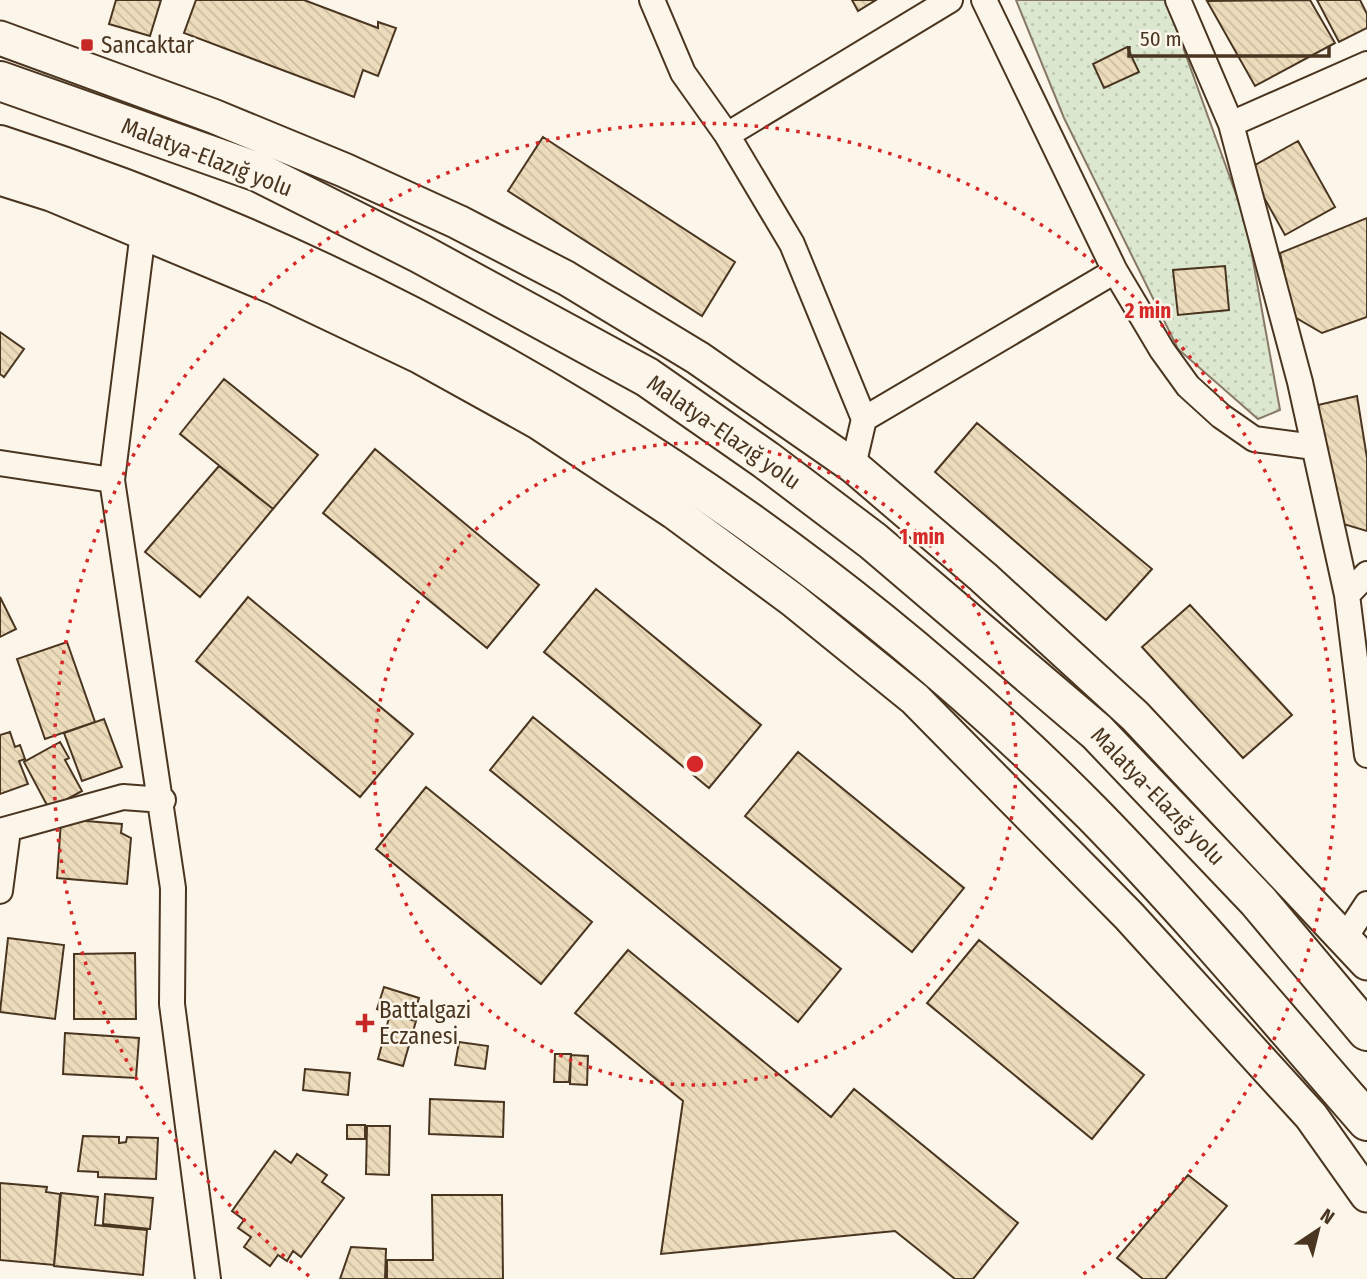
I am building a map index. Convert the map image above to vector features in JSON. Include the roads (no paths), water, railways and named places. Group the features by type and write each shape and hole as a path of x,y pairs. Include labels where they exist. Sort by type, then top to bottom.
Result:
{"highway":[{"name":"Malatya-Elazığ yolu","path":"0,81 257,172 421,254 658,385 766,460 873,541 1097,732 1258,901 1367,1031"},
{"path":"1,156 146,196 261,244 401,310 559,399 694,486 828,579 949,680 1093,814 1367,1121"}],"main road":[{"path":"0,38 213,117 344,170 458,222 566,278 698,358 853,466 983,577 1135,716 1367,963"},
{"path":"1,156 51,194 276,288 408,351 526,415 674,512 793,600 915,699 1129,916 1311,1116 1367,1195"}],"street":[{"path":"652,0 683,73 727,135 792,244 864,419 853,466"},
{"path":"727,135 950,0"},
{"path":"984,0 1115,271 1162,350 1188,386 1221,416 1254,439 1314,447"},
{"path":"1178,0 1231,124 1314,447 1347,596 1367,755"},
{"path":"1231,124 1367,64"},
{"path":"143,232 113,480 173,887 172,1004 208,1279"},
{"path":"864,419 1115,271"},
{"path":"0,463 113,480"},
{"path":"1347,596 1367,574"},
{"path":"0,891 4,830 123,797 161,799"},
{"path":"1343,939 1367,904"}],"place":[{"name":"Sancaktar","path":"87,45"},
{"name":"Battalgazi Eczanesi","path":"365,1023"}]}
